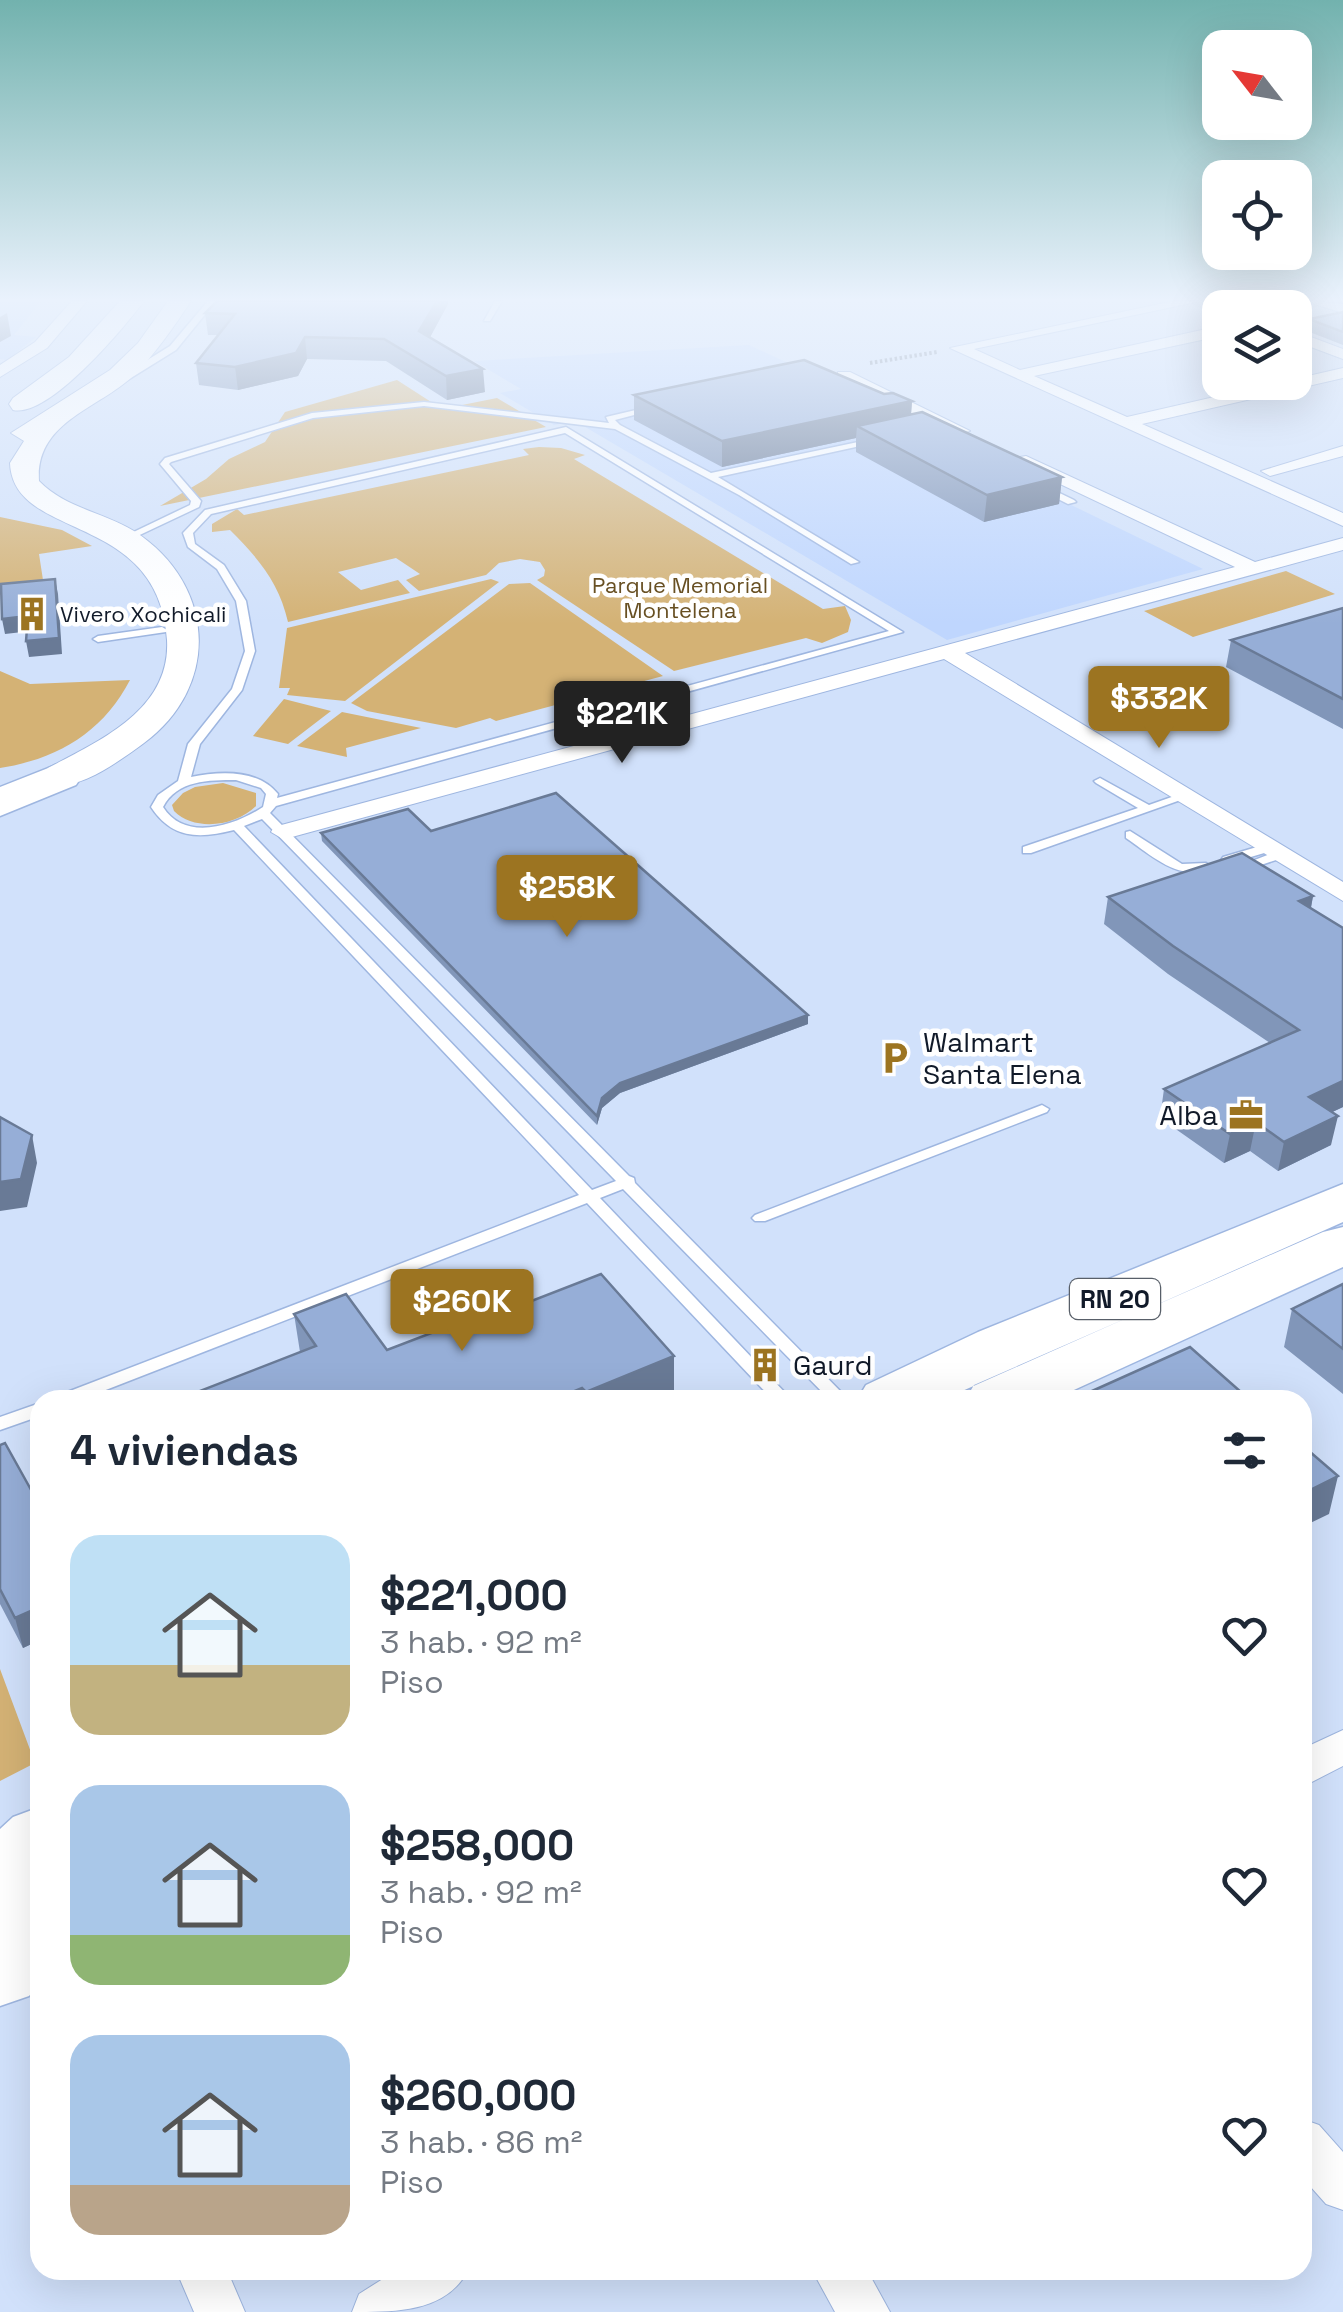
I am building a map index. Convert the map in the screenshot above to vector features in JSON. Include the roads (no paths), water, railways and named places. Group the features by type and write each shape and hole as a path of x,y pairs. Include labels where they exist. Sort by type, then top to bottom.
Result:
{"highway":[{"path":"0,776 74,761"},
{"path":"0,803 74,761"},
{"name":"RN 20","path":"909,1390 1000,1347 1343,1201"},
{"name":"RN 20","path":"1019,1390 1343,1246"},
{"path":"0,1882 30,1850"},
{"path":"0,1970 30,1936"}],"main road":[{"path":"0,446 67,409"},
{"path":"52,418 22,473 31,491 50,517 128,566 155,600 162,630 160,664 138,708 74,761"},
{"path":"50,517 124,539 157,568 171,587 182,613 184,645 168,697 154,717 74,761"}],"street":[{"path":"915,409 1254,569"},
{"path":"1093,409 1343,520"},
{"path":"1125,423 1185,409"},
{"path":"1270,471 1343,451"},
{"path":"283,832 948,652 1068,612 1343,544"},
{"path":"948,652 1343,894"},
{"path":"1312,1764 1343,1746"},
{"path":"1312,2152 1343,2187"},
{"path":"206,2280 220,2312"},
{"path":"377,2312 427,2280"},
{"path":"844,2280 865,2312"}],"lane":[{"path":"124,539 194,506 196,501 164,464 168,460 312,416 399,409"},
{"path":"469,409 618,428"},
{"path":"651,409 609,419 618,428 710,476 854,562"},
{"path":"183,784 194,744 237,690 250,651 241,601 221,566 191,544 188,532 196,522 208,512 566,430 898,632 268,808 237,826 200,830 169,823 157,807 170,790 183,784 238,777 265,786 272,794 268,808 283,832 830,1390"},
{"path":"710,476 892,436"},
{"path":"1038,486 1071,502"},
{"path":"98,639 162,630"},
{"path":"1100,781 1148,809"},
{"path":"1027,850 1183,797"},
{"path":"237,826 772,1390"},
{"path":"1130,835 1188,871 1272,851"},
{"path":"1192,885 1272,851"},
{"path":"760,1218 1042,1109"},
{"path":"89,1390 629,1181"},
{"path":"0,1424 30,1413"}],"place":[{"name":"Vivero Xochicali","path":"32,614"},
{"name":"Walmart Santa Elena","path":"895,1058"},
{"name":"Alba","path":"1246,1115"},
{"name":"Gaurd","path":"765,1365"}],"park label":[{"name":"Parque Memorial Montelena","path":"680,598"}]}
